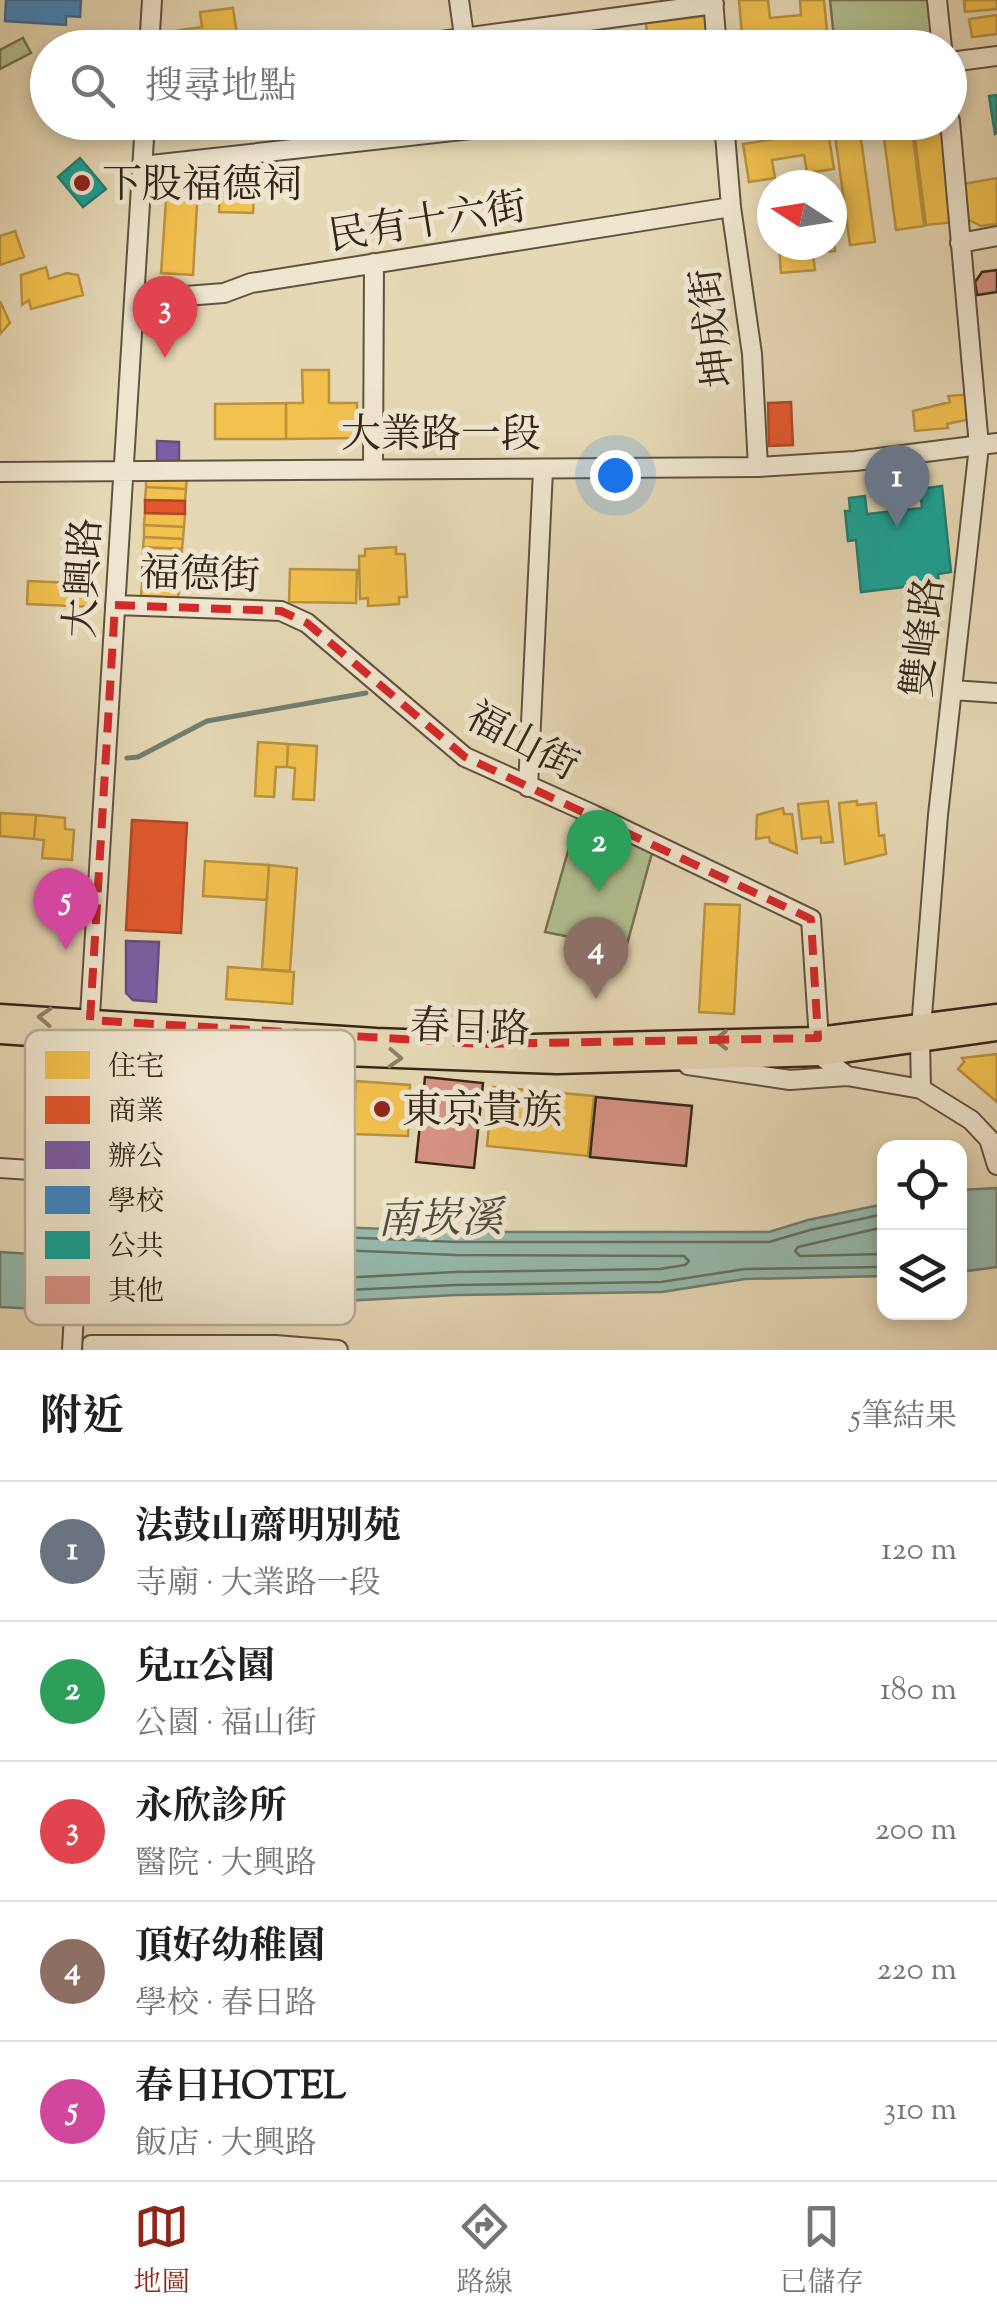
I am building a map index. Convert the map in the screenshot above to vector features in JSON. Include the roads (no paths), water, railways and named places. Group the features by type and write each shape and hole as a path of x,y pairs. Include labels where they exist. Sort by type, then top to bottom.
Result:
{"main road":[{"name":"春日路","path":"0,1014 101,1030"},
{"name":"春日路","path":"920,1034 997,1015"},
{"name":"春日路","path":"67,1030 115,1030"},
{"name":"春日路","path":"355,1051 480,1062 652,1060 997,1030"},
{"name":"春日路","path":"0,1033 25,1032"},
{"name":"春日路","path":"355,1039 819,1047"}],"street":[{"path":"150,30 152,0"},
{"path":"459,0 463,30"},
{"path":"937,0 940,30"},
{"path":"508,30 713,2 715,30"},
{"path":"967,60 997,56"},
{"name":"大興路","path":"89,1029 144,140"},
{"path":"142,166 374,140"},
{"name":"坤成街","path":"725,140 752,354 758,466"},
{"name":"雙峰路","path":"921,1089 920,1034 938,815 988,444 960,243 952,140"},
{"name":"民有十六街","path":"134,300 224,294 251,283 731,207"},
{"path":"960,243 997,236"},
{"path":"373,467 374,263"},
{"name":"大業路一段","path":"0,472 758,466 855,461 988,444"},
{"path":"528,787 543,470"},
{"name":"福德街","path":"115,605 282,612"},
{"name":"福山街","path":"282,612 307,622 465,757 811,919 819,1047"},
{"path":"952,690 997,693"},
{"path":"819,1047 846,1076"},
{"path":"652,1060 790,1080 846,1076 921,1089 971,1120 989,1139 997,1165"},
{"path":"0,1168 25,1170"},
{"path":"82,1347 275,1345 338,1350"}],"water":[{"path":"997,1188 997,1267 967,1271 967,1190"},
{"path":"877,1205 877,1276 745,1279 662,1292 355,1300 355,1228 456,1232 769,1232"},
{"path":"0,1252 25,1254 25,1308 0,1307"}],"waterway":[{"path":"127,758 138,757 207,721 366,693"}],"place":[{"name":"下股福德祠","path":"82,183"},
{"name":"永欣診所","path":"165,358"},
{"name":"法鼓山齋明別苑","path":"897,527"},
{"name":"兒11公園","path":"599,892"},
{"name":"春日HOTEL","path":"66,950"},
{"name":"頂好幼稚園","path":"596,999"},
{"name":"東京貴族","path":"382,1109"}],"water label":[{"name":"南崁溪","path":"440,1217"}]}
